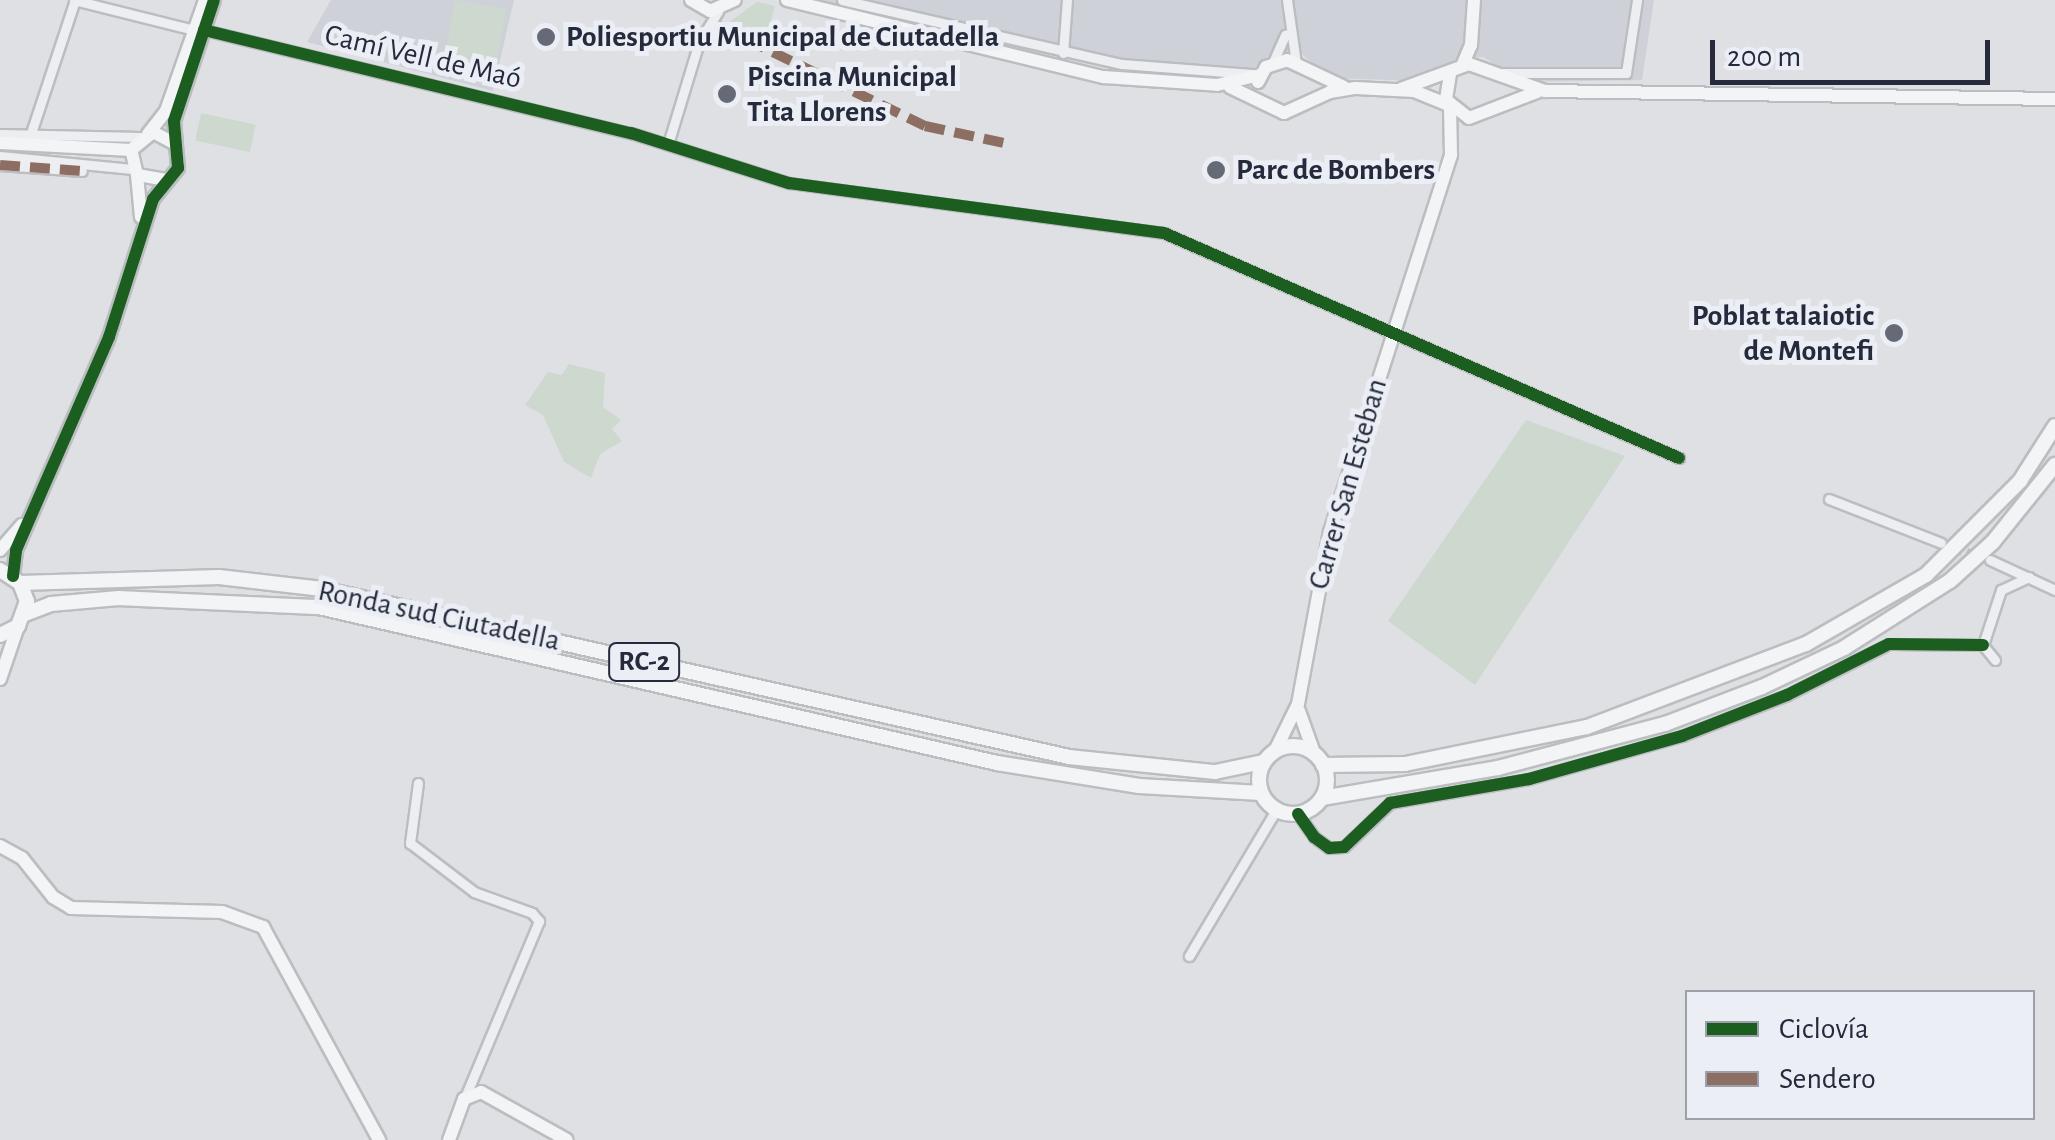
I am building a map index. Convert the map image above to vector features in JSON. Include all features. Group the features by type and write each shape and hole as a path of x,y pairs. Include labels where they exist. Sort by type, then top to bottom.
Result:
{"main road":[{"path":"2055,426 2020,481 1926,574 1806,644 1588,727 1405,764 1318,759 1294,746 1275,751 1263,762 1260,792 1276,810 1298,814 1322,798 1498,768 1664,724 1762,687 1844,648 1950,581 1994,542 2055,465"},
{"path":"11,576 21,620"},
{"name":"Ronda sud Ciutadella","path":"11,576 219,577 322,589 1068,758 1216,772 1263,762"},
{"name":"Ronda sud Ciutadella","path":"21,620 51,604 119,598 320,607 997,764 1139,786 1260,792"},
{"name":"RC-2","path":"0,635 21,620"},
{"path":"1318,759 1322,798"}],"street":[{"path":"30,136 74,0"},
{"name":"Camí Vell de Maó","path":"74,0 631,133 789,183 1164,232 1208,257 1394,329 1679,458"},
{"path":"11,576 30,516 109,337 138,237 166,180 179,164 176,114 205,0"},
{"path":"131,150 163,117 214,0"},
{"path":"668,144 698,42 721,10 735,0"},
{"path":"787,0 1104,77 1217,85 1260,99 1278,112 1356,88 1401,88 1456,70 1626,74 1637,0"},
{"path":"842,0 889,6 1063,53 1122,64 1260,75"},
{"path":"1063,53 1068,0"},
{"path":"1287,0 1287,22 1310,89 1302,105"},
{"path":"1449,106 1456,70 1473,36 1474,0"},
{"path":"698,42 694,3 721,10"},
{"path":"1217,85 1260,75 1274,62 1287,22"},
{"path":"1473,36 1498,89 1490,110"},
{"path":"1274,62 1301,67 1356,88"},
{"path":"1488,70 1545,91 2050,101"},
{"path":"1260,75 1260,99"},
{"path":"1401,88 1477,117 1545,91"},
{"name":"Carrer San Esteban","path":"1449,106 1451,154"},
{"name":"Carrer San Esteban","path":"1275,751 1298,704 1330,532 1394,329 1451,154 1477,117"},
{"path":"0,134 144,135 176,144"},
{"path":"0,144 131,150"},
{"path":"131,150 138,237"},
{"path":"0,156 135,172 166,180"},
{"path":"0,165 82,171"},
{"path":"1829,499 1941,543"},
{"path":"0,550 30,516"},
{"path":"1990,560 2055,590"},
{"path":"1983,645 2001,590 2029,577"},
{"path":"0,679 21,620"},
{"path":"1298,814 1314,837 1330,848 1344,847 1390,803 1529,780 1682,736 1787,695 1890,644 1983,645 1996,660"},
{"name":"Carrer San Esteban","path":"1298,704 1318,759"},
{"path":"418,783 410,842 474,892 532,913 539,921 449,1140"},
{"path":"1189,956 1276,810"},
{"path":"0,846 22,858 53,897 72,908 222,912 263,927 379,1140"},
{"path":"464,1099 482,1092 567,1140"}],"shaded area":[{"path":"331,0 514,0 493,91 307,42"},
{"path":"455,0 506,9 496,65 445,56"},
{"path":"821,0 1654,0 1642,80 1525,82 1483,57 1460,57 1417,81 1332,78 1300,53 1273,52 1242,78 1115,70"},
{"path":"757,2 775,6 765,44 724,26"},
{"path":"201,113 256,125 250,152 195,140"},
{"path":"569,364 605,373 603,407 621,420 612,429 622,441 600,454 591,478 564,462 543,415 525,405 548,372 562,375"},
{"path":"1526,420 1625,456 1475,685 1388,621"}],"tunnel":[{"path":"1941,543 1981,557"}],"marked path":[{"path":"719,26 925,126 1008,144"},
{"path":"0,165 82,171"}],"cycle path":[{"path":"13,576 16,550 109,337 153,199 178,168 174,121 214,0"},
{"path":"204,30 631,133 789,183 1164,233 1679,458"},
{"path":"1298,814 1314,837 1329,848 1344,847 1390,803 1529,779 1682,736 1787,695 1889,644 1983,645"}],"place":[{"name":"Poliesportiu Municipal de Ciutadella","path":"546,37"},
{"name":"Piscina Municipal Tita Llorens","path":"727,94"},
{"name":"Parc de Bombers","path":"1216,170"},
{"name":"Poblat talaiotic de Montefi","path":"1894,333"}]}
